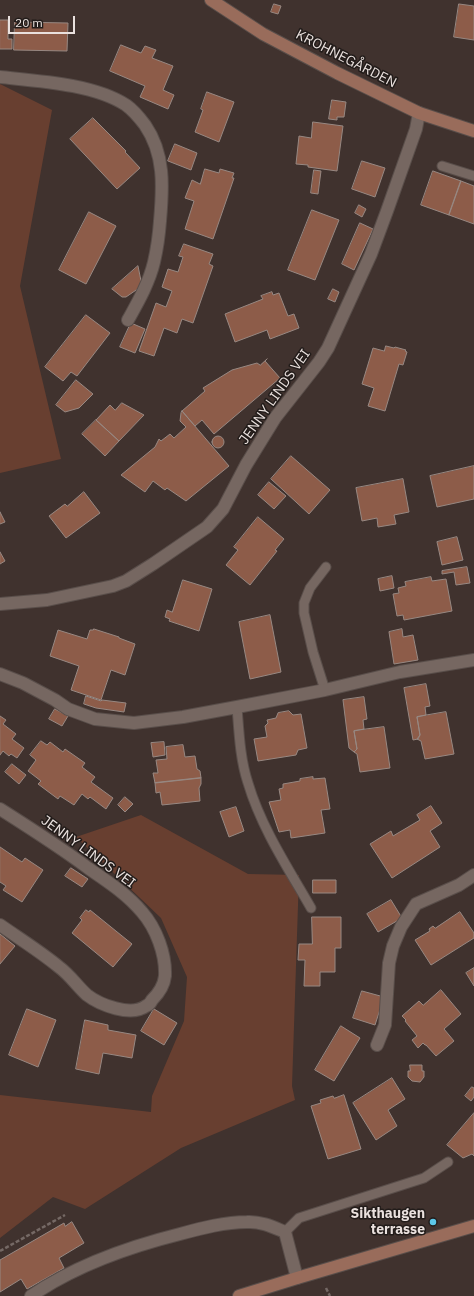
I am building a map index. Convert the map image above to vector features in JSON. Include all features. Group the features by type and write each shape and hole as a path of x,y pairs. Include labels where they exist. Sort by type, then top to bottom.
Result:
{"main road":[{"name":"KROHNEGÅRDEN","path":"211,0 263,34 337,73 419,113 474,131"},
{"path":"239,1296 474,1226"}],"street":[{"path":"0,77 53,83 96,92 118,100 138,116 150,132 156,145 162,171 163,192 158,243 154,264 142,295 128,320"},
{"name":"JENNY LINDS VEI","path":"0,604 47,600 113,586 126,581 207,527 223,508 246,465 275,418 319,362 328,348 374,247 413,136 419,113"},
{"path":"0,674 23,683 55,700 68,709 95,719 134,723 183,717 237,707 325,690 400,672 474,660"},
{"name":"JENNY LINDS VEI","path":"0,809 58,846 99,875 121,892 143,913 154,931 165,965 164,979 160,991 146,1006 137,1010 125,1011 100,1003 88,995 60,967 0,925"},
{"path":"377,1045 385,1025 389,964 393,946 401,927 416,904 459,884 474,875"},
{"path":"31,1296 68,1274 103,1258 142,1244 204,1228 247,1222 266,1224 285,1232 297,1278"}],"lane":[{"path":"442,166 474,176"},
{"path":"325,690 313,652 304,613 304,603 310,588 326,567"},
{"path":"237,707 240,744 250,788 257,808 311,908"},
{"path":"285,1232 299,1218 424,1178 448,1162"}],"path":[{"path":"0,1252 64,1215"},
{"path":"326,1288 330,1296"}],"shaded area":[{"path":"0,84 52,110 20,286 61,459 0,473"},
{"path":"141,815 248,874 299,875 292,1086 295,1100 181,1148 85,1209 53,1197 0,1238 0,1095 151,1112 152,1096 184,1021 187,977 161,918 76,837"}],"building":[{"path":"274,4 281,6 278,14 271,12"},
{"path":"459,4 474,6 474,40 454,37"},
{"path":"0,20 8,20 8,39 12,39 12,49 0,49"},
{"path":"15,22 68,23 67,51 14,50"},
{"path":"121,45 141,53 145,46 156,50 152,58 173,66 163,90 174,95 168,109 140,97 145,86 110,71"},
{"path":"207,92 234,102 219,142 195,132 203,110 201,109"},
{"path":"332,100 346,102 344,117 337,117 337,120 329,119"},
{"path":"93,118 126,151 125,152 140,168 117,189 70,139"},
{"path":"313,122 343,126 337,171 296,164 299,136 311,138"},
{"path":"175,144 197,153 191,170 168,161"},
{"path":"362,161 385,168 375,197 352,189"},
{"path":"205,169 219,173 220,169 234,173 232,178 234,178 213,239 185,229 194,201 185,198 192,180 200,184"},
{"path":"314,170 321,171 318,194 311,193"},
{"path":"433,171 461,181 449,215 421,205"},
{"path":"461,181 474,186 474,224 449,215"},
{"path":"359,205 366,209 362,217 355,213"},
{"path":"312,210 339,220 315,280 288,270"},
{"path":"89,212 116,226 86,284 59,270"},
{"path":"360,223 373,229 354,270 342,264"},
{"path":"184,244 213,254 209,264 213,266 193,323 182,319 177,333 164,328 154,356 139,351 156,303 166,307 172,291 162,287 168,269 178,272 183,257 179,256"},
{"path":"138,266 142,286 126,297 122,297 112,289"},
{"path":"333,289 339,292 335,302 328,299"},
{"path":"272,292 273,295 279,293 288,316 294,314 299,328 270,339 267,330 235,342 225,314 263,299 261,296"},
{"path":"86,315 110,333 77,376 71,372 63,381 45,367"},
{"path":"131,323 145,329 135,353 120,347"},
{"path":"386,346 406,350 405,351 407,352 403,365 399,364 385,411 368,406 374,388 362,384 373,348 384,351"},
{"path":"267,359 265,361 280,378 214,434 202,420 195,426 182,411 205,391 203,388 232,370 257,363 260,365"},
{"path":"76,380 93,394 79,408 65,412 56,405"},
{"path":"122,403 144,415 119,441 96,420 110,405 115,410"},
{"path":"182,411 229,466 186,501 167,488 165,490 153,481 145,492 121,475 155,447 159,439 161,441 170,434 174,438 186,427 180,421"},
{"path":"96,420 119,441 105,456 82,434"},
{"path":"216,436 220,436 224,442 220,448 216,448 212,444 212,440"},
{"path":"291,456 330,490 309,514 271,479"},
{"path":"474,466 474,499 437,507 430,476"},
{"path":"403,479 409,512 394,515 396,524 378,527 377,518 362,521 356,488"},
{"path":"269,482 286,496 274,509 258,495"},
{"path":"84,492 100,513 66,538 49,516 65,504 67,506"},
{"path":"0,512 5,522 0,524"},
{"path":"258,517 284,539 275,550 277,551 250,585 226,565 238,550 234,547"},
{"path":"457,537 463,560 442,565 437,542"},
{"path":"0,552 5,561 0,564"},
{"path":"467,567 470,583 456,585 454,572 442,574 442,571"},
{"path":"392,576 394,588 380,591 378,579"},
{"path":"431,577 432,581 446,579 452,611 404,620 403,615 397,616 393,594 399,593 398,588 406,586 405,582"},
{"path":"183,580 212,589 199,631 169,621 170,619 165,617 167,610 172,612"},
{"path":"270,615 281,672 250,679 239,622"},
{"path":"94,629 135,644 125,675 111,670 101,700 71,690 79,666 50,656 58,630 87,639 90,630"},
{"path":"402,629 403,637 413,635 418,660 394,664 389,632"},
{"path":"426,684 430,706 425,707 426,715 417,717 420,735 418,739 413,740 404,688"},
{"path":"86,696 101,701 126,703 124,712 96,708 84,704"},
{"path":"364,697 367,719 363,720 364,729 354,731 357,749 354,752 349,748 343,700"},
{"path":"55,709 68,716 62,726 49,719"},
{"path":"289,711 293,715 301,714 307,748 298,750 296,755 258,761 254,739 267,737 265,726 268,723 267,720 276,718 278,713"},
{"path":"446,712 454,754 425,759 421,741 417,739 420,735 417,717"},
{"path":"0,716 6,720 3,724 16,734 12,739 24,748 17,758 11,754 9,756 3,751 0,755"},
{"path":"384,727 390,768 360,772 357,754 354,752 357,749 354,731"},
{"path":"41,741 47,745 50,742 63,752 65,749 85,763 82,767 95,777 91,782 113,798 106,809 90,797 88,799 82,794 74,805 60,796 58,799 38,784 41,781 28,771 36,760 30,755"},
{"path":"164,742 165,755 153,757 151,743"},
{"path":"183,745 185,757 195,756 197,769 200,771 201,778 155,783 153,773 158,773 156,760 167,759 166,747"},
{"path":"12,764 26,775 19,784 5,772"},
{"path":"313,777 313,779 325,778 330,809 321,810 325,833 291,838 290,830 279,832 269,802 281,800 279,789 283,788 283,784"},
{"path":"201,778 199,788 200,801 162,805 160,792 156,793 155,783"},
{"path":"125,797 133,804 125,812 118,805"},
{"path":"431,806 442,823 430,831 440,847 392,878 370,844 391,831 393,836 420,820 417,815"},
{"path":"236,807 244,831 229,837 220,812"},
{"path":"0,847 22,862 25,858 43,870 22,902 3,890 6,886 0,882"},
{"path":"71,868 88,879 82,887 65,876"},
{"path":"313,880 336,880 336,893 313,893"},
{"path":"391,900 402,918 378,932 367,914"},
{"path":"86,910 89,912 90,910 132,944 113,967 72,933 82,920 80,918"},
{"path":"460,912 474,933 474,938 431,965 415,940 430,931 429,929 433,926 435,928"},
{"path":"312,917 341,917 341,948 335,948 335,972 320,972 320,986 304,986 305,960 298,960 299,944 312,944"},
{"path":"0,934 15,946 0,964"},
{"path":"474,968 474,986 466,973"},
{"path":"441,990 461,1014 444,1029 454,1041 436,1056 423,1043 418,1048 412,1040 417,1036 402,1016 419,1001 423,1005"},
{"path":"362,991 384,997 375,1025 353,1018"},
{"path":"27,1009 56,1020 38,1067 9,1055"},
{"path":"154,1009 177,1023 164,1045 141,1031"},
{"path":"85,1020 108,1025 108,1030 136,1035 132,1058 103,1053 99,1074 76,1069"},
{"path":"341,1026 360,1038 334,1081 315,1070"},
{"path":"410,1065 422,1065 424,1077 420,1082 412,1081 408,1077"},
{"path":"392,1078 405,1099 388,1110 397,1126 376,1140 353,1103"},
{"path":"472,1087 474,1088 474,1097 471,1101 465,1096"},
{"path":"344,1095 361,1149 328,1159 311,1106 321,1103 320,1100 333,1096 334,1098"},
{"path":"474,1113 474,1156 472,1154 463,1158 447,1145"},
{"path":"72,1222 84,1243 59,1258 64,1268 27,1289 21,1279 0,1292 0,1260 64,1223 65,1226"}],"place":[{"name":"Sikthaugen terrasse","path":"433,1222"}]}
